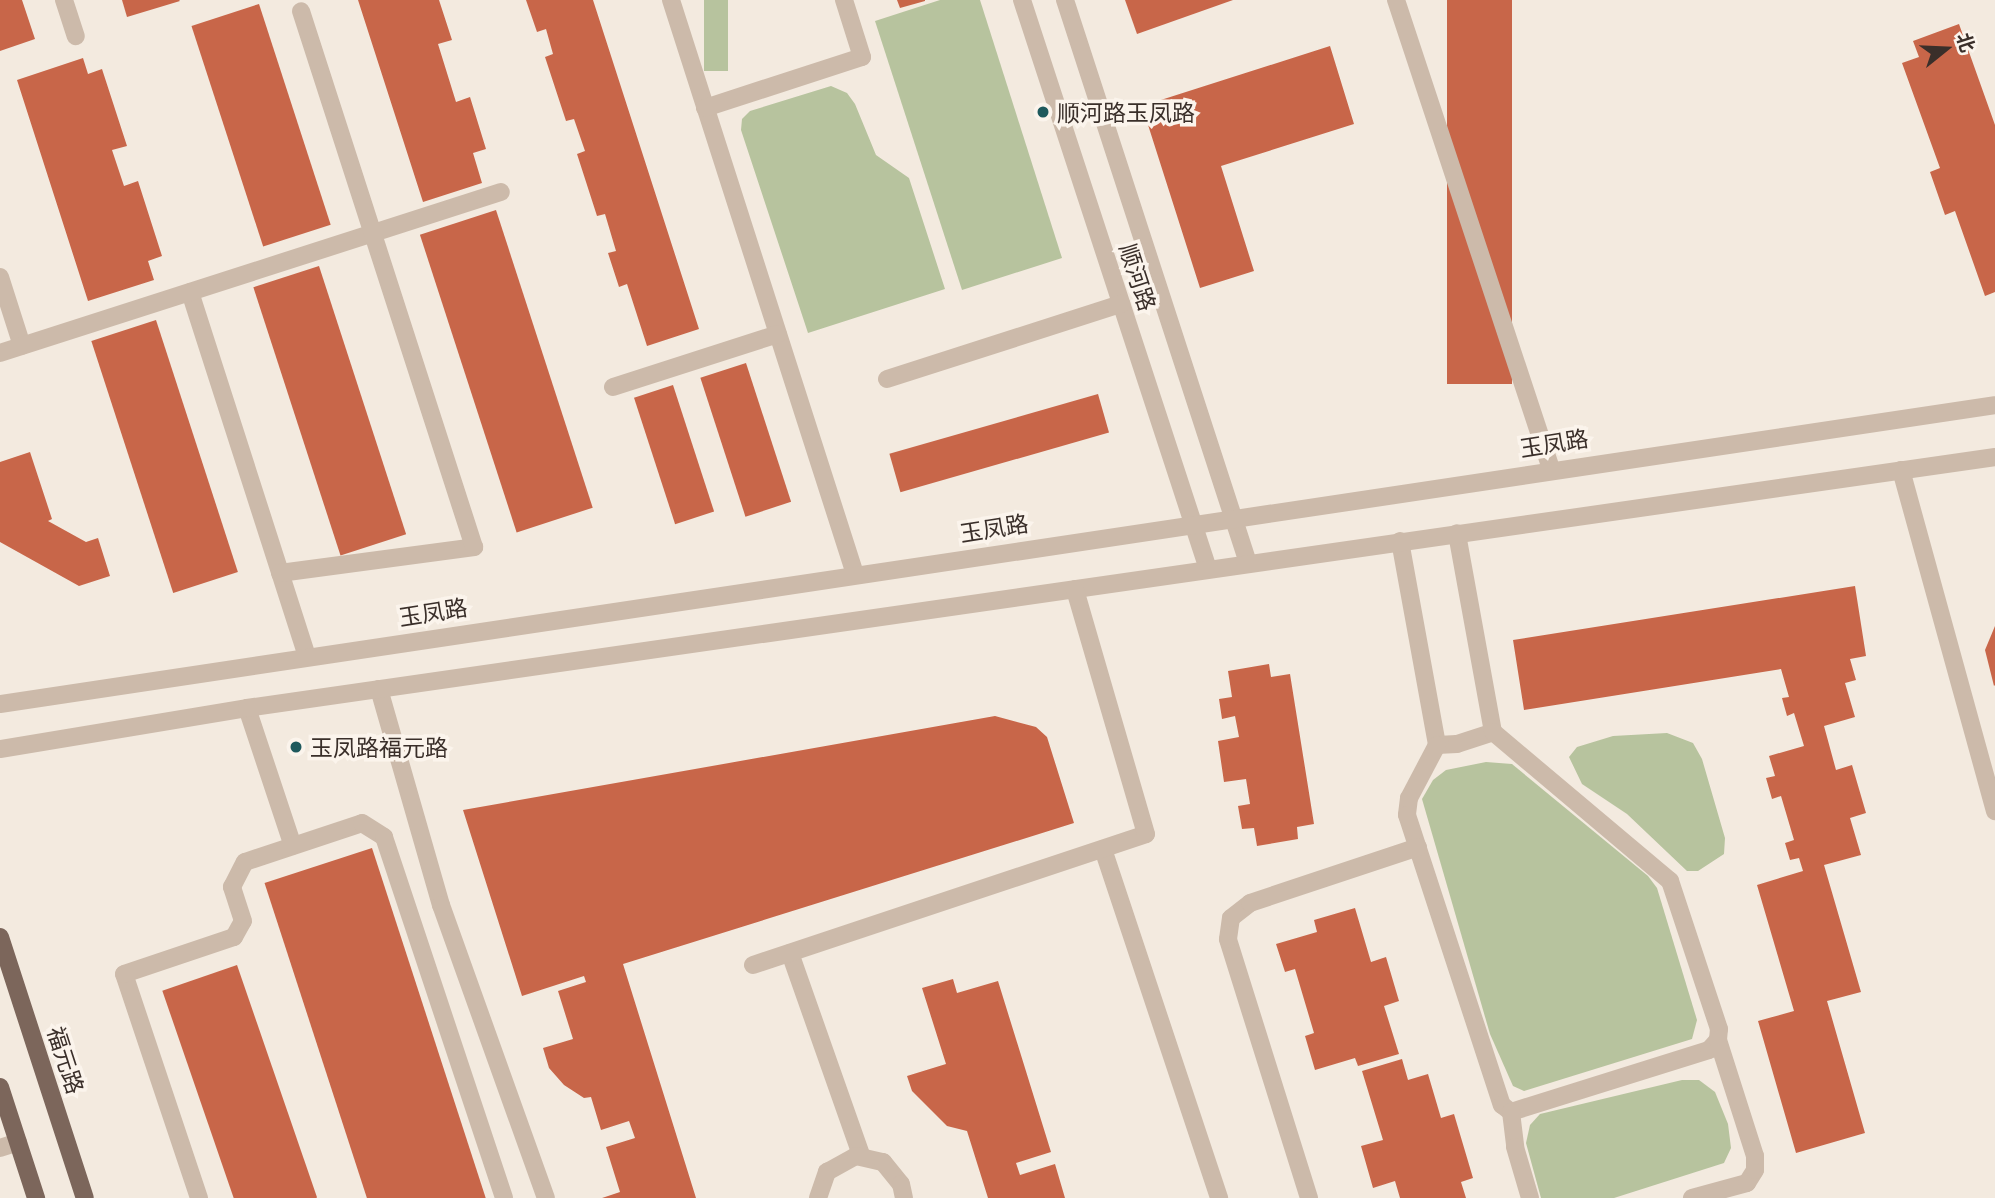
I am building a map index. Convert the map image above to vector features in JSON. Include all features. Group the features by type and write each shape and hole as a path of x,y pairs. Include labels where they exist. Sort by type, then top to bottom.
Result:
{"main road":[{"name":"福元路","path":"0,937 85,1198"},
{"path":"0,1087 36,1198"}],"street":[{"path":"64,0 76,36"},
{"path":"671,0 855,573"},
{"path":"705,108 862,57 844,0"},
{"name":"顺河路","path":"1022,0 1208,569"},
{"name":"顺河路","path":"1065,0 1248,563"},
{"path":"1395,0 1551,468"},
{"path":"280,573 474,547 301,11"},
{"path":"0,353 502,192"},
{"path":"0,277 22,346"},
{"path":"190,292 307,656"},
{"path":"887,379 1121,304"},
{"path":"613,387 778,334"},
{"name":"玉凤路","path":"0,704 1551,468 1995,405"},
{"path":"0,749 247,708 1995,457"},
{"path":"1901,470 1995,811"},
{"path":"1457,533 1493,732 1670,881 1716,1017 1718,1040 1755,1156 1755,1170 1747,1183 1692,1198"},
{"path":"1401,541 1437,745 1409,798 1407,815 1502,1105 1511,1112 1515,1147 1530,1198"},
{"path":"753,965 1146,834 1075,589"},
{"path":"379,690 440,905 546,1198"},
{"path":"247,708 293,846"},
{"path":"1437,745 1457,744 1493,732"},
{"path":"199,1198 124,974 234,937 243,921 232,887 245,862 362,823 384,837 504,1198"},
{"path":"1309,1198 1228,939 1231,918 1250,902 1418,847"},
{"path":"1103,849 1219,1198"},
{"path":"790,953 862,1157"},
{"path":"1511,1112 1709,1050 1718,1040"},
{"path":"0,1148 18,1142"},
{"path":"818,1198 827,1172 840,1162 862,1157 883,1162 894,1171 904,1198"}],"green space":[{"path":"704,0 728,0 728,71 704,71"},
{"path":"940,0 980,0 1062,258 962,290 875,21"},
{"path":"831,86 847,93 855,104 876,155 909,178 945,289 808,333 741,130 742,119 750,111"},
{"path":"1667,733 1693,743 1702,759 1725,838 1724,854 1698,871 1687,871 1627,814 1582,784 1569,757 1577,747 1613,736"},
{"path":"1486,762 1512,764 1648,876 1657,888 1697,1020 1692,1039 1524,1091 1513,1086 1490,1034 1422,799 1433,780 1446,770"},
{"path":"1682,1080 1699,1080 1715,1092 1728,1124 1731,1148 1724,1163 1614,1198 1541,1198 1526,1143 1530,1125 1540,1114"}],"building":[{"path":"0,0 22,0 35,39 0,51"},
{"path":"122,0 179,0 180,1 127,17"},
{"path":"358,0 439,0 452,40 438,44 456,102 470,97 486,149 473,153 482,183 423,202"},
{"path":"526,0 593,0 699,329 647,346 627,284 619,287 608,253 616,251 605,214 597,216 577,154 585,151 574,119 566,121 545,57 553,54 546,29 537,32"},
{"path":"897,0 925,0 925,1 900,8"},
{"path":"1125,0 1233,0 1137,34"},
{"path":"1447,0 1512,0 1512,384 1447,384"},
{"path":"259,4 331,225 263,247 191,26"},
{"path":"1959,24 1995,125 1995,292 1985,296 1955,211 1945,215 1930,172 1940,168 1902,63 1919,57 1913,41"},
{"path":"1330,46 1354,124 1221,166 1254,271 1200,288 1142,106"},
{"path":"83,58 88,74 102,69 127,146 112,150 124,186 138,181 162,256 148,261 154,280 88,301 17,80"},
{"path":"496,210 593,508 517,532 420,235"},
{"path":"319,266 406,534 341,556 253,287"},
{"path":"156,320 238,572 173,593 91,341"},
{"path":"746,363 791,502 745,517 700,378"},
{"path":"673,385 714,511 675,524 634,398"},
{"path":"1098,394 1109,432 900,492 889,454"},
{"path":"30,452 52,519 48,521 86,542 98,538 110,576 79,586 0,542 0,462"},
{"path":"1855,586 1866,656 1850,659 1856,680 1845,683 1855,717 1824,726 1836,770 1852,765 1866,813 1850,818 1861,855 1824,865 1861,992 1827,1001 1865,1133 1796,1153 1758,1021 1794,1011 1757,885 1803,871 1799,858 1790,860 1785,843 1794,840 1781,796 1772,799 1766,778 1775,776 1769,756 1804,746 1794,713 1787,716 1782,698 1789,697 1781,669 1524,710 1513,640"},
{"path":"1995,626 1995,685 1994,686 1985,650"},
{"path":"1269,664 1271,677 1290,674 1314,824 1297,827 1298,839 1257,846 1254,828 1242,829 1238,806 1250,804 1246,779 1224,782 1218,741 1239,737 1235,716 1222,719 1219,699 1232,697 1228,671"},
{"path":"995,716 1036,727 1047,737 1074,823 623,964 696,1198 602,1198 620,1192 606,1147 635,1138 629,1121 601,1130 591,1097 584,1098 564,1085 549,1068 543,1048 573,1039 558,991 586,982 584,976 522,996 463,810"},
{"path":"372,848 486,1198 367,1198 265,883"},
{"path":"1355,908 1371,962 1386,957 1399,1001 1384,1006 1399,1054 1358,1066 1355,1058 1315,1070 1305,1036 1314,1033 1295,969 1285,972 1276,944 1317,932 1314,920"},
{"path":"237,965 317,1198 234,1198 162,991"},
{"path":"953,979 957,993 998,981 1051,1152 1016,1163 1020,1175 1055,1164 1065,1198 988,1198 967,1131 947,1126 912,1091 907,1076 946,1064 922,988"},
{"path":"1402,1059 1408,1080 1428,1074 1441,1118 1454,1114 1473,1178 1461,1182 1466,1198 1400,1198 1395,1181 1373,1188 1361,1146 1383,1140 1362,1071"}],"place":[{"name":"顺河路玉凤路","path":"1043,112"},
{"name":"玉凤路福元路","path":"296,747"}]}
